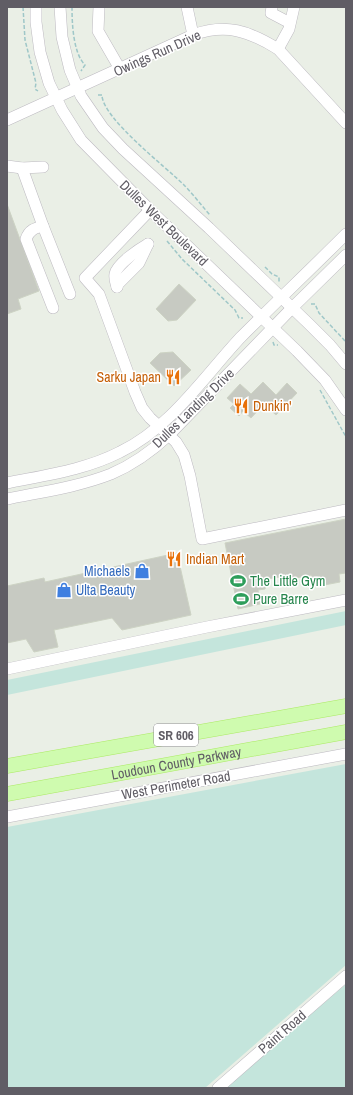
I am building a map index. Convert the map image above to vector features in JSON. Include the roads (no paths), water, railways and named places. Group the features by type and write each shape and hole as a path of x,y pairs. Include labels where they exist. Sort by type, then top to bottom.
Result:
{"main road":[{"name":"Loudoun County Parkway","path":"7,766 346,706"},
{"name":"Loudoun County Parkway","path":"7,794 346,732"}],"street":[{"name":"Dulles West Boulevard","path":"36,7 36,22 40,52 49,83 70,125 81,140 150,210 261,318 298,351 325,380 346,410"},
{"name":"Dulles West Boulevard","path":"60,7 62,37 70,70 78,89 93,115 108,134 292,308 330,345 346,364"},
{"path":"99,7 98,31 120,69"},
{"path":"187,7 193,35"},
{"path":"272,7 271,13 290,23"},
{"path":"278,49 289,29 294,7"},
{"name":"Owings Run Drive","path":"7,120 78,89 193,35 206,31 227,29 244,32 266,41 278,49 346,123"},
{"path":"7,166 22,168 42,167"},
{"path":"22,168 70,294"},
{"path":"150,210 85,278 98,294 139,402 146,413 181,450 186,460 202,539 346,510"},
{"path":"43,226 35,228 28,233 26,239 52,308"},
{"name":"Dulles Landing Drive","path":"7,483 75,470 93,465 122,452 159,426 180,406 240,338 346,234"},
{"path":"117,285 114,276 116,271 132,254 148,244"},
{"name":"Dulles Landing Drive","path":"7,499 73,485 111,474 150,451 169,436 292,308 346,255"},
{"path":"7,668 346,600"},
{"name":"West Perimeter Road","path":"7,817 346,754"},
{"name":"Paint Road","path":"218,1088 346,976"}],"place":[{"name":"Sarku Japan","path":"173,377"},
{"name":"Dunkin'","path":"241,406"},
{"name":"Indian Mart","path":"174,559"},
{"name":"Michaels","path":"142,571"},
{"name":"The Little Gym","path":"238,581"},
{"name":"Ulta Beauty","path":"64,590"},
{"name":"Pure Barre","path":"241,599"}]}
